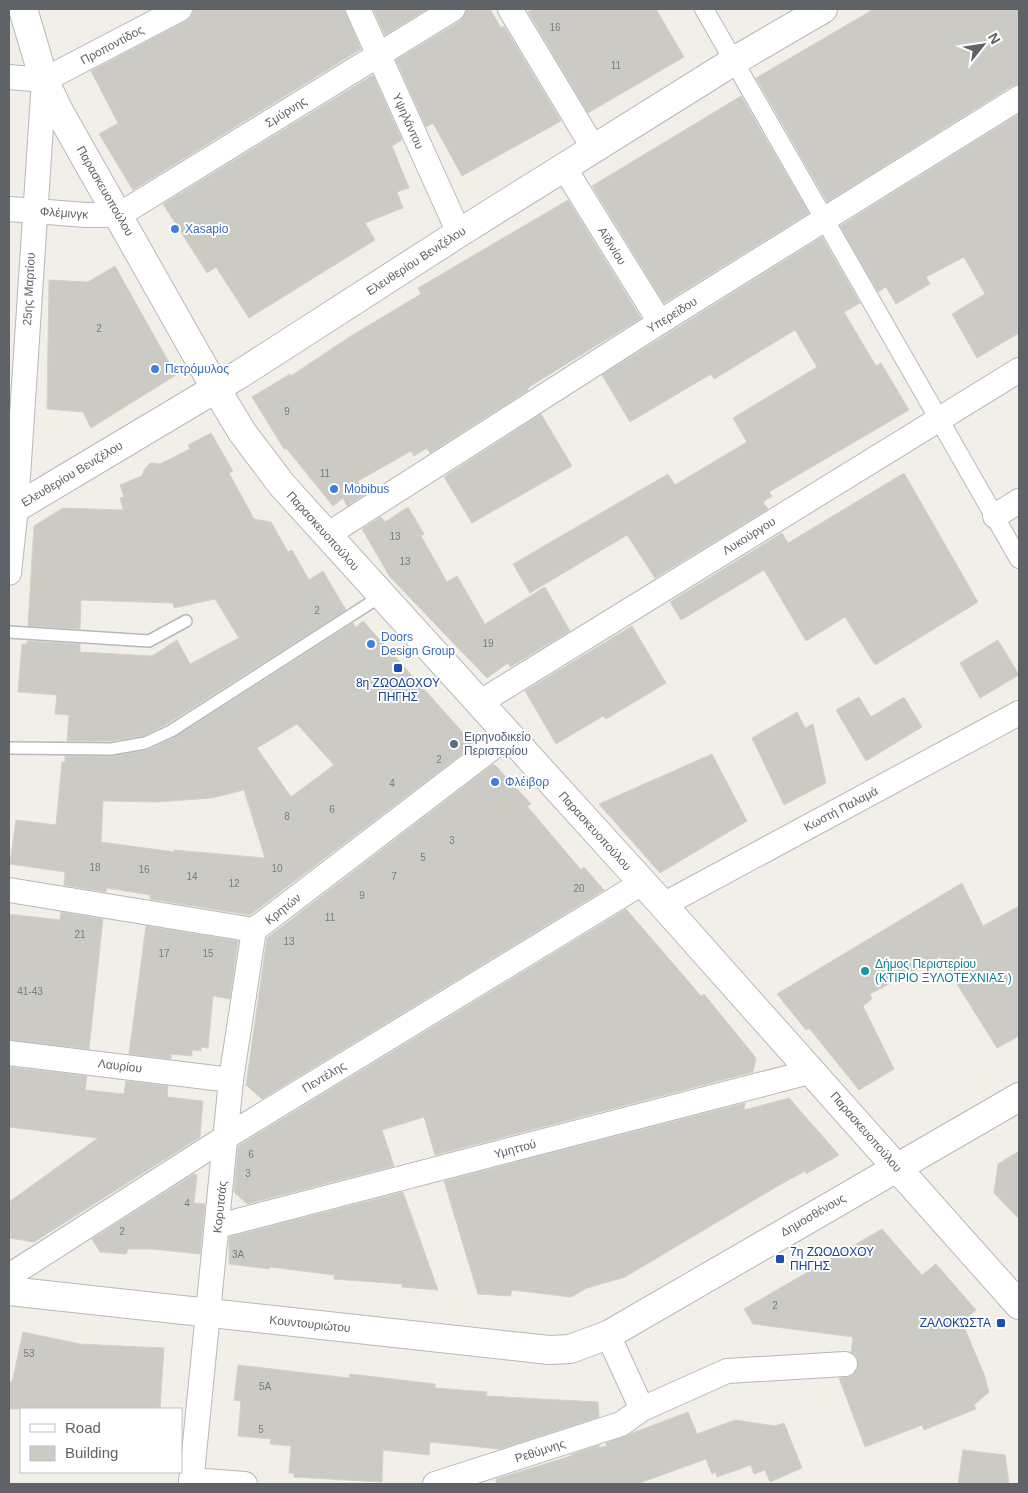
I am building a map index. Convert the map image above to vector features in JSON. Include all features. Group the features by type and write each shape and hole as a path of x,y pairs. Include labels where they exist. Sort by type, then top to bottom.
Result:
{"street":[{"name":"25ης Μαρτίου","path":"9,573 11,509 44,80 23,9"},
{"name":"Προποντίδος","path":"44,80 180,9"},
{"name":"Υψηλάντου","path":"358,9 459,233"},
{"name":"Σμύρνης","path":"119,215 453,9"},
{"path":"510,9 594,149"},
{"path":"704,9 1019,559"},
{"name":"Ελευθερίου Βενιζέλου","path":"11,509 216,389 459,233 565,169 734,61 824,9"},
{"path":"9,77 44,80"},
{"name":"Παρασκευοπούλου","path":"44,80 60,113 216,389 242,432 282,485 663,905 1019,1305"},
{"name":"Υπερείδου","path":"327,535 660,322 1019,98"},
{"name":"Αϊδινίου","path":"565,169 660,322"},
{"name":"Φλέμινγκ","path":"9,209 86,216 119,215"},
{"name":"Λυκούργου","path":"479,703 1019,370"},
{"path":"995,516 1019,501"},
{"name":"Κωστή Παλαμά","path":"663,905 1019,713"},
{"name":"Κρητών","path":"9,890 254,930 509,735"},
{"name":"Πεντέλης","path":"9,1276 226,1137 642,883"},
{"name":"Κορυτσάς","path":"191,1482 218,1226 231,1080 254,930"},
{"name":"Λαυρίου","path":"9,1053 231,1080"},
{"name":"Υμηττού","path":"218,1226 812,1071"},
{"name":"Δημοσθένους","path":"608,1335 1019,1097"},
{"name":"Κουντουριώτου","path":"9,1291 549,1350 576,1348 608,1335"},
{"path":"608,1335 642,1409"},
{"name":"Ρεθύμνης","path":"435,1484 621,1424 642,1409 727,1371 845,1364"},
{"path":"191,1482 245,1484"}],"lane":[{"path":"9,748 111,749 145,744 172,731 381,596"},
{"path":"9,632 149,641 186,621"}],"building":[{"path":"194,9 344,9 361,49 133,190 99,134 118,123 91,71 186,21 192,16"},
{"path":"373,9 427,9 385,35"},
{"path":"467,9 490,9 501,28 504,26 561,121 462,176 433,123 426,127 396,60 460,21"},
{"path":"533,9 656,9 684,57 588,113 528,12"},
{"path":"874,9 1019,9 1019,84 1012,86 827,202 756,78"},
{"path":"373,75 402,140 392,146 409,188 397,192 403,208 365,223 375,240 249,318 216,267 207,273 163,204"},
{"path":"741,96 809,213 664,303 592,186"},
{"path":"1019,114 1019,333 977,358 952,314 985,294 964,257 926,277 930,284 896,304 886,287 878,292 840,226"},
{"path":"568,200 641,318 529,387 527,391 430,453 427,448 414,456 411,451 358,481 366,494 347,506 343,498 333,506 286,448 284,449 252,397 290,374 291,376 351,336 421,294 418,288"},
{"path":"822,237 860,303 844,312 876,366 881,363 909,410 769,492 772,496 763,502 768,509 655,578 627,535 530,593 513,564 668,474 675,485 747,442 733,418 817,367 795,330 714,379 711,374 630,422 602,375"},
{"path":"115,266 176,375 91,428 83,412 47,409 49,280 88,282"},
{"path":"541,414 572,466 472,523 444,477"},
{"path":"211,433 233,471 229,473 254,519 271,522 288,552 292,550 309,580 323,571 346,610 167,724 143,736 110,741 67,741 69,715 55,714 57,695 18,692 22,644 27,644 27,641 80,644 80,652 152,656 177,640 190,664 239,638 215,599 174,608 173,603 81,600 80,629 28,626 34,526 63,508 123,510 120,498 124,497 120,485 142,476 150,463 160,464 190,449 188,445"},
{"path":"904,473 978,602 875,665 845,617 806,641 764,570 681,620 670,602 782,533 788,543"},
{"path":"408,507 424,534 421,536 447,582 457,576 485,624 545,587 570,631 510,667 508,663 487,678 390,577 362,529 381,517 385,522"},
{"path":"363,621 474,745 250,915 150,899 150,895 107,888 106,892 64,885 65,872 10,864 16,820 56,825 62,762 65,762 65,756 112,756 148,750 175,737 353,623 356,627","holes":["297,724 334,765 291,797 257,748","244,790 265,858 174,850 174,852 101,842 103,801 156,802 212,798"]},
{"path":"632,626 666,683 606,719 603,716 556,744 525,691"},
{"path":"998,640 1019,675 980,698 960,663"},
{"path":"859,697 871,717 904,697 922,727 866,761 836,710"},
{"path":"797,712 805,728 813,724 826,783 784,805 752,738"},
{"path":"712,754 747,821 660,873 599,804"},
{"path":"492,765 495,765 531,804 527,806 581,870 584,867 604,890 262,1099 246,1085 267,938"},
{"name":"Δήμος Περιστερίου (ΚΤΙΡΙΟ ΞΥΛΟΤΕΧΝΙΑΣ )","path":"962,883 983,926 1019,906 1019,1036 997,1048 940,957 870,994 872,999 863,1006 894,1069 859,1090 809,1028 806,1030 777,994"},
{"path":"626,909 701,996 704,994 756,1058 753,1072 435,1155 424,1117 382,1130 394,1166 247,1204 234,1192 238,1146"},
{"path":"61,912 103,919 89,1049 9,1040 9,914 60,920"},
{"path":"146,926 238,941 230,999 213,996 208,1048 201,1047 201,1051 192,1050 192,1056 171,1054 171,1059 129,1054"},
{"path":"9,1067 87,1076 85,1090 124,1094 126,1081 168,1086 167,1097 203,1101 200,1137 34,1242 9,1238 9,1202 98,1138 9,1127"},
{"path":"789,1098 839,1155 806,1174 805,1171 776,1187 625,1277 587,1288 571,1297 512,1290 510,1296 478,1294 444,1181 745,1103 744,1110"},
{"path":"1019,1151 1019,1219 994,1193 998,1164"},
{"path":"194,1174 197,1175 194,1203 205,1204 200,1254 151,1249 128,1249 126,1254 100,1252 92,1239"},
{"path":"403,1192 438,1290 402,1287 402,1284 334,1279 334,1275 270,1267 269,1269 229,1264 229,1237"},
{"path":"882,1229 922,1275 936,1264 976,1310 962,1322 984,1374 989,1392 974,1405 976,1409 924,1430 922,1425 865,1447 839,1378 852,1376 857,1370 857,1357 851,1352 853,1337 753,1324 744,1309"},
{"path":"23,1332 80,1344 164,1348 160,1408 9,1409 9,1381 12,1382"},
{"path":"238,1365 349,1378 350,1374 435,1384 435,1388 487,1392 486,1396 598,1402 599,1417 500,1449 430,1442 429,1455 383,1450 382,1482 294,1477 294,1473 289,1473 291,1446 270,1444 271,1439 238,1436 241,1401 234,1400"},
{"path":"688,1412 697,1434 735,1420 775,1426 784,1423 802,1468 770,1482 765,1470 754,1474 751,1465 717,1477 716,1472 712,1474 706,1459 637,1484 497,1484 496,1479 574,1455 570,1455 599,1445 599,1448 607,1446 606,1443"},
{"path":"963,1450 1005,1455 1009,1484 958,1484"}],"place":[{"name":"Xasapio","path":"175,229"},
{"name":"Πετρόμυλος","path":"155,369"},
{"name":"Mobibus","path":"334,489"},
{"name":"Doors Design Group","path":"371,644"},
{"name":"8η ΖΩΟΔΟΧΟΥ ΠΗΓΗΣ","path":"398,668"},
{"name":"Ειρηνοδικείο Περιστερίου","path":"454,744"},
{"name":"Φλέιβορ","path":"495,782"},
{"name":"Δήμος Περιστερίου (ΚΤΙΡΙΟ ΞΥΛΟΤΕΧΝΙΑΣ )","path":"865,971"},
{"name":"7η ΖΩΟΔΟΧΟΥ ΠΗΓΗΣ","path":"780,1259"},
{"name":"ΖΑΛΟΚΏΣΤΑ","path":"1001,1323"}]}
